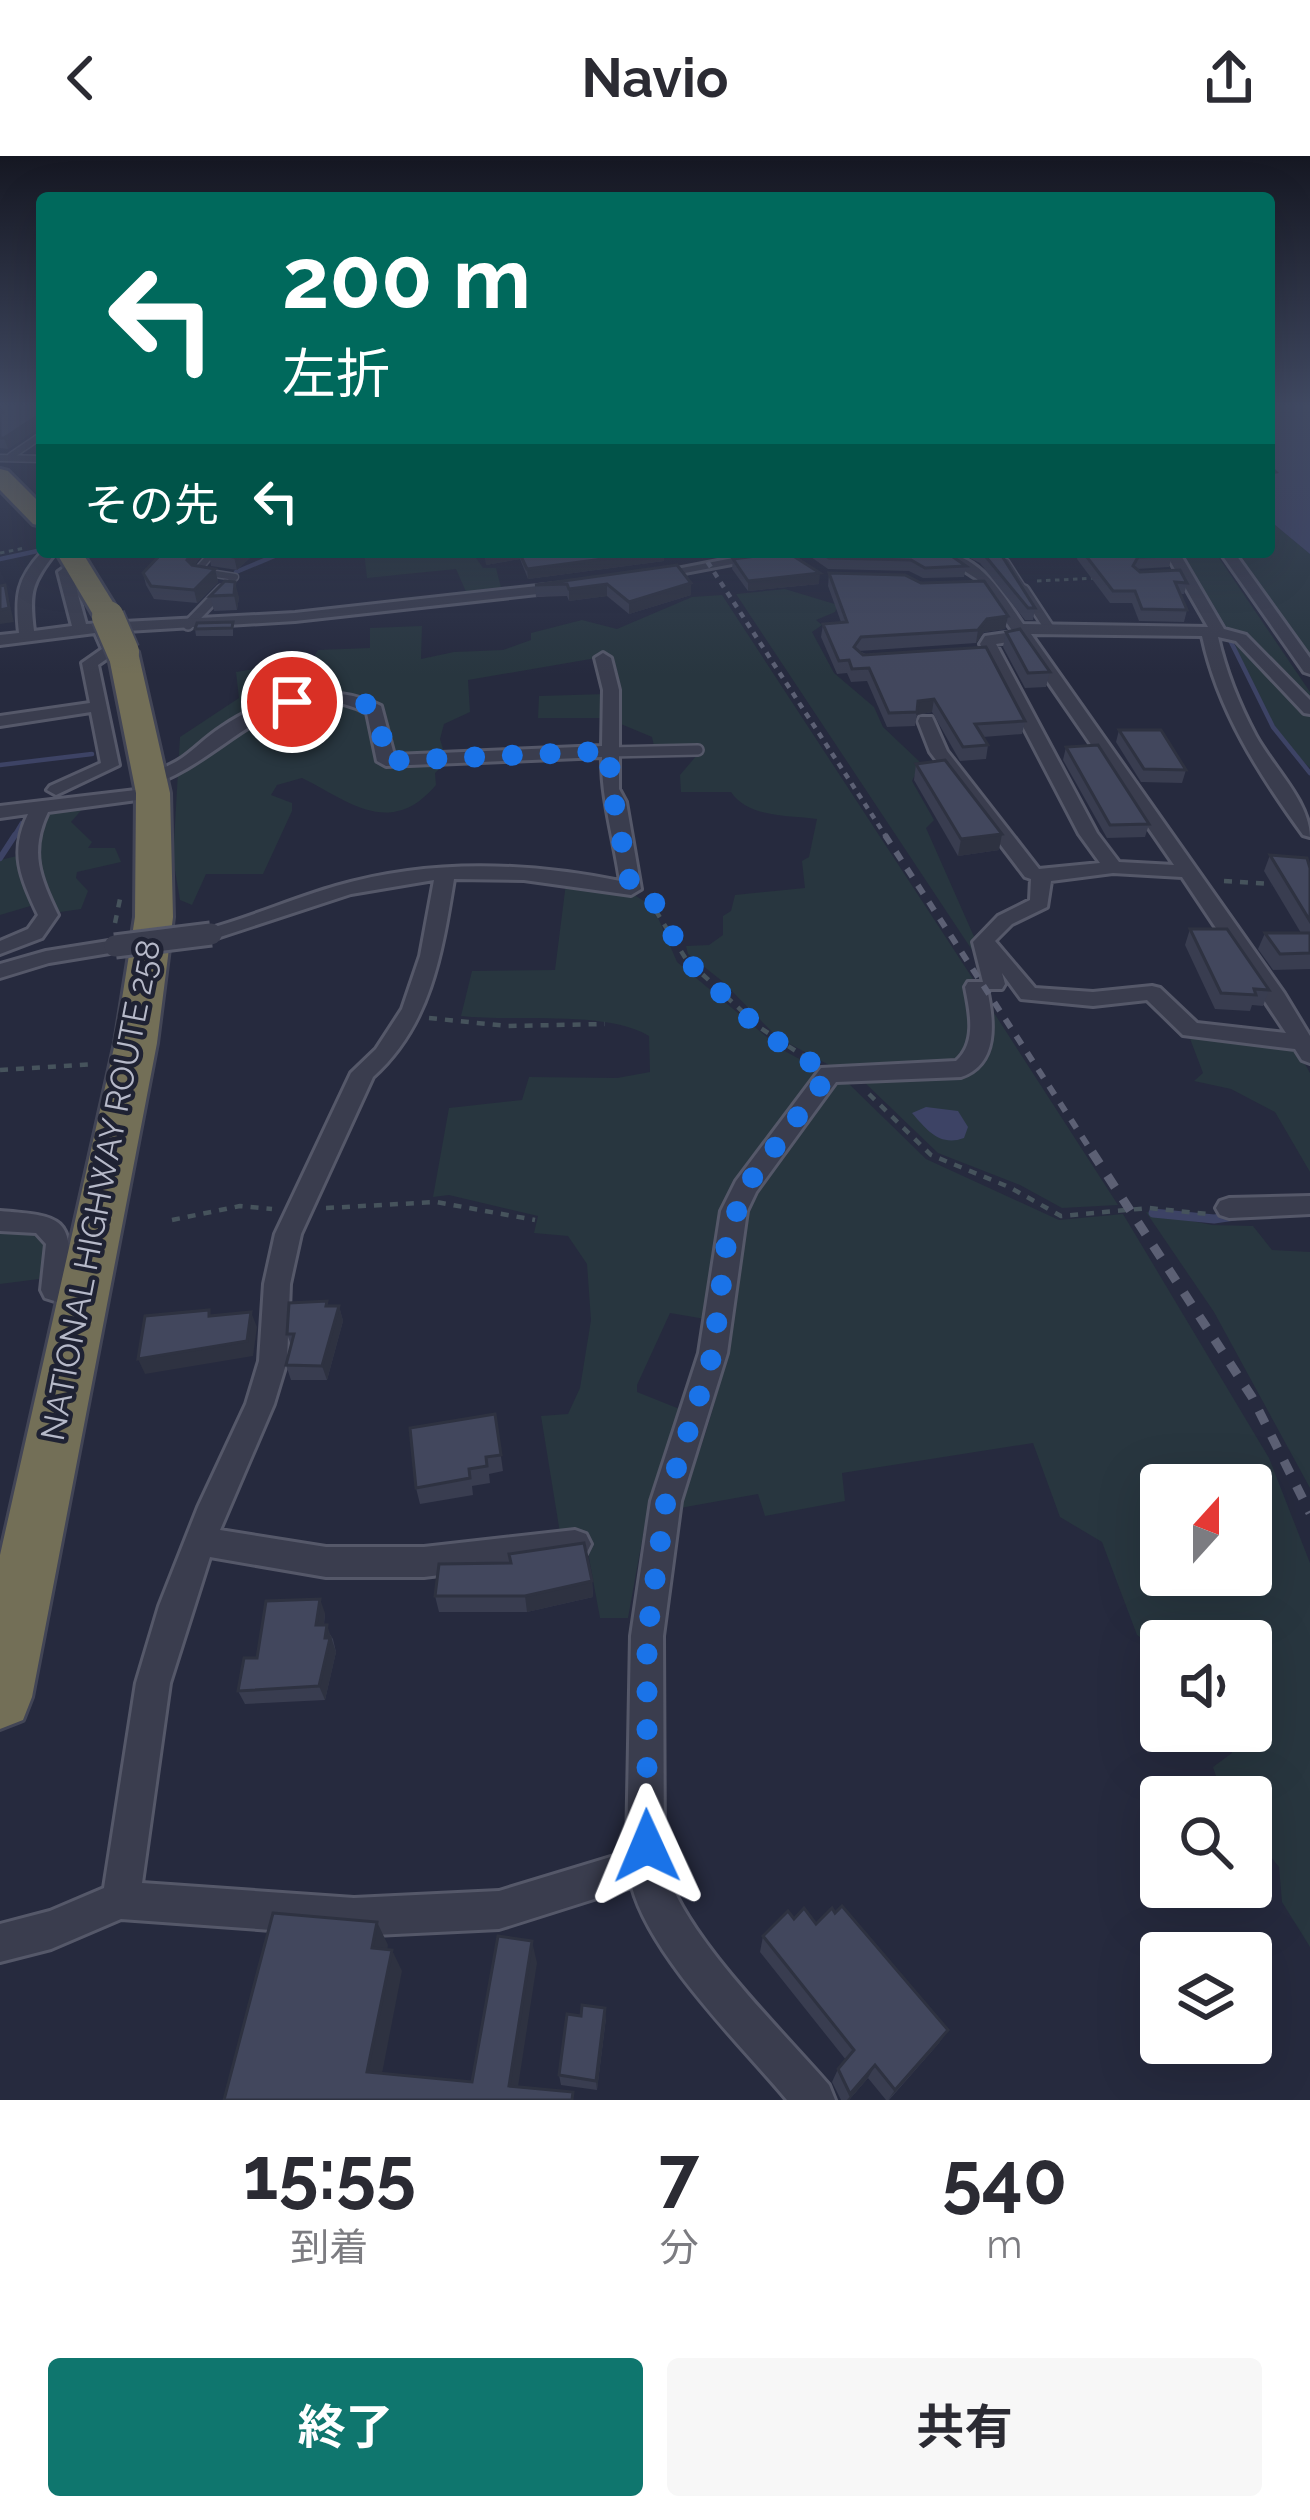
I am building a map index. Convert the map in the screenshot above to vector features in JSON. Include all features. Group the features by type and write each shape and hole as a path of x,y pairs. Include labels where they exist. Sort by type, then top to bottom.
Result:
{"highway":[{"name":"NATIONAL HIGHWAY ROUTE 258","path":"0,1696 136,1043 154,917 152,787 111,632 62,558"}],"street":[{"path":"27,634 28,577 53,558"},
{"path":"61,558 80,629"},
{"path":"637,577 753,558"},
{"path":"796,558 803,564"},
{"path":"953,558 976,570 1022,632 1306,1048"},
{"path":"1174,558 1178,574 1214,632 1219,673 1244,728 1310,831"},
{"path":"1231,558 1310,669"},
{"path":"0,640 590,583"},
{"path":"965,586 988,585"},
{"path":"1112,867 985,652 990,639 1049,628 1214,632 1241,638 1310,709"},
{"path":"56,790 110,765 90,663 110,651 111,632"},
{"path":"0,971 46,957 211,934 252,925 342,891 445,875 525,876 631,889 617,802 610,789 611,690 603,658"},
{"path":"0,812 152,787 184,769 236,724 311,697 351,700 375,710 386,761 609,751"},
{"path":"0,721 100,706"},
{"path":"926,721 939,752 1032,873 1041,876 1112,867 1192,876"},
{"path":"0,948 34,935 46,922 48,915 23,855 27,834 41,807"},
{"path":"121,1900 153,1683 200,1541 260,1405 273,1361 280,1258 363,1073 380,1061 412,1016 432,949 445,875"},
{"path":"814,2100 690,1953 656,1905 645,1865 647,1636 666,1501 713,1353 727,1239 745,1188 838,1073 961,1069 970,1064 976,1057 983,1007 983,943 1005,920 1040,904 1041,876"},
{"path":"983,943 1029,994 1093,1000 1152,993 1191,1030 1306,1048"},
{"path":"1229,1208 1310,1205"},
{"path":"0,1221 43,1224 58,1241 54,1290 80,1298"},
{"path":"200,1541 326,1562 424,1562 574,1544"},
{"path":"0,1943 51,1930 121,1900 354,1917 499,1910 645,1865"}],"lane":[{"path":"188,625 235,577 197,571 208,558"},
{"path":"1006,562 1049,628"},
{"path":"609,751 698,750"}],"path":[{"path":"0,553 36,553"},
{"path":"1019,582 1112,578"},
{"path":"1192,876 1287,884"},
{"path":"631,889 652,900 664,914 681,955 741,1012 772,1038 838,1073 932,1156 1010,1187 1061,1216 1149,1208 1211,1214 1229,1208"},
{"path":"412,1016 507,1026 604,1024"},
{"path":"0,1070 101,1064"},
{"path":"172,1220 240,1206 299,1210 436,1202 535,1220"}],"shaded area":[{"path":"1275,525 1310,554 1310,658 1238,558 1275,558"},
{"path":"365,558 476,558 483,568 496,568 502,591 467,594 456,569 367,578"},
{"path":"1183,558 1219,558 1310,692 1310,704 1228,631"},
{"path":"785,589 838,605 835,612 816,620 822,625 812,632 834,673 874,707 883,727 921,763 912,781 934,820 926,828 983,957 978,959 736,594"},
{"path":"722,595 973,979 973,1054 958,1064 829,1065 777,1037 688,954 686,946 709,945 723,935 723,916 731,911 735,895 805,888 802,861 809,857 817,819 758,811 731,792 681,792 680,775 703,748 654,746 652,737 616,722 617,688 608,656 468,680 470,712 444,724 440,739 447,762 435,773 436,785 402,810 386,813 353,805 302,778 277,785 271,795 292,803 292,811 263,874 206,874 192,905 180,900 173,859 180,737 239,698 236,672 312,660 318,650 370,648 370,628 422,626 421,659 503,650 531,640 531,633 582,620 617,629 692,597"},
{"path":"1232,637 1310,714 1310,768 1264,707"},
{"path":"606,694 605,718 538,718 539,696"},
{"path":"85,806 71,822 92,842 88,848 115,848 121,862 77,872 76,878 88,891 81,909 53,913 30,842 47,811"},
{"path":"17,856 37,904 0,915 0,860"},
{"path":"566,883 631,893 644,901 659,920 677,962 781,1049 816,1068 818,1075 722,1213 705,1319 670,1313 637,1385 637,1392 682,1410 682,1419 650,1496 628,1618 600,1618 584,1531 560,1533 541,1416 568,1414 580,1388 591,1320 587,1264 568,1236 534,1233 538,1216 449,1195 433,1197 449,1108 522,1100 529,1077 617,1078 650,1072 649,1036 631,1028 585,1020 461,1016 472,971 555,970"},
{"path":"987,1002 1118,1205 1062,1208 1020,1185 938,1153 862,1080 978,1068 984,1059"},
{"path":"1189,1036 1295,1046 1310,1073 1310,1172 1275,1112 1231,1089 1194,1081 1203,1073"},
{"path":"832,1081 847,1082 926,1159 1059,1220 1123,1214 1271,1464 1140,1464 1140,1596 1272,1596 1272,1466 1310,1563 1310,1947 1282,1902 1279,1867 1272,1858 1272,1776 1216,1776 1213,1767 1232,1752 1272,1752 1272,1620 1140,1620 1140,1637 1137,1635 1102,1542 1060,1517 1033,1443 842,1473 845,1501 765,1516 758,1494 680,1508 723,1368 742,1220 760,1183"},
{"path":"1146,1212 1212,1225 1253,1226 1272,1250 1310,1252 1310,1488 1214,1312"},
{"path":"0,1225 35,1229 47,1243 39,1279 0,1284"}],"water":[{"path":"1275,494 1310,494 1310,554 1275,525"},
{"path":"926,1107 958,1111 968,1127 964,1138 941,1139 929,1131 912,1113"}],"building":[{"path":"157,558 188,558 192,565 215,569 194,590 151,586 143,573"},
{"path":"522,558 610,558 527,569"},
{"path":"796,558 820,573 748,581 733,559"},
{"path":"829,558 955,558 966,566 925,568 911,560"},
{"path":"987,558 1003,558 1035,608 1028,608"},
{"path":"1088,558 1137,558 1133,566 1140,572 1180,570 1187,583 1175,582 1187,610 1142,609 1135,591 1113,591"},
{"path":"677,565 691,583 629,602 607,584 569,589 567,584 535,585"},
{"path":"829,573 905,575 921,583 984,581 1008,616 987,619 978,630 861,637 854,647 863,655 986,647 1025,721 975,724 988,745 963,747 934,699 918,701 917,712 889,713 869,668 852,669 849,660 839,661 823,624 847,622"},
{"path":"225,581 235,582 234,595 210,596"},
{"path":"5,585 9,608 0,610 0,586"},
{"path":"233,622 232,628 195,629 197,623"},
{"path":"1020,629 1050,672 1028,673 1006,632"},
{"path":"1119,730 1161,730 1186,770 1144,769"},
{"path":"1098,745 1149,824 1110,825 1066,747"},
{"path":"945,760 1002,834 961,839 916,764"},
{"path":"1270,855 1307,858 1310,921"},
{"path":"1190,929 1227,929 1269,990 1254,989 1256,995 1221,993"},
{"path":"1265,933 1310,933 1310,953 1280,954"},
{"path":"327,1301 326,1306 339,1306 322,1366 286,1365 294,1334 287,1334 289,1303"},
{"path":"209,1310 209,1316 251,1312 247,1341 138,1359 145,1316"},
{"path":"495,1414 501,1455 486,1457 487,1466 469,1469 470,1478 416,1488 410,1428"},
{"path":"584,1543 592,1581 525,1596 435,1596 439,1564 511,1563 509,1554"},
{"path":"320,1599 316,1625 327,1625 325,1638 330,1638 319,1686 238,1691 244,1658 257,1658 266,1601"},
{"path":"842,1906 948,2030 895,2090 875,2065 850,2094 838,2069 854,2050 763,1936 788,1911 794,1919 804,1908 816,1924 832,1908 835,1913"},
{"path":"273,1913 377,1922 372,1948 392,1950 367,2072 472,2082 498,1936 532,1941 509,2086 573,2092 572,2100 224,2100"},
{"path":"582,2005 605,2008 596,2081 559,2075 567,2014 581,2016"}],"waterway":[{"path":"0,559 36,551"},
{"path":"236,572 270,558"},
{"path":"1182,558 1224,628"},
{"path":"1229,638 1273,727 1310,773"},
{"path":"0,765 92,754"},
{"path":"13,838 22,823"},
{"path":"0,858 15,835"},
{"path":"1153,1213 1214,1219 1235,1216"}],"railway":[{"path":"705,558 887,838"},
{"path":"885,835 1094,1155"},
{"path":"1092,1152 1252,1397 1310,1513"}],"route":[{"path":"292,702 311,697 364,702 379,719 386,761 609,751 610,789 617,802 631,889 652,900 664,914 681,955 717,984 741,1012 829,1074 806,1112 745,1188 727,1239 713,1353 666,1501 647,1636 647,1846"}]}
